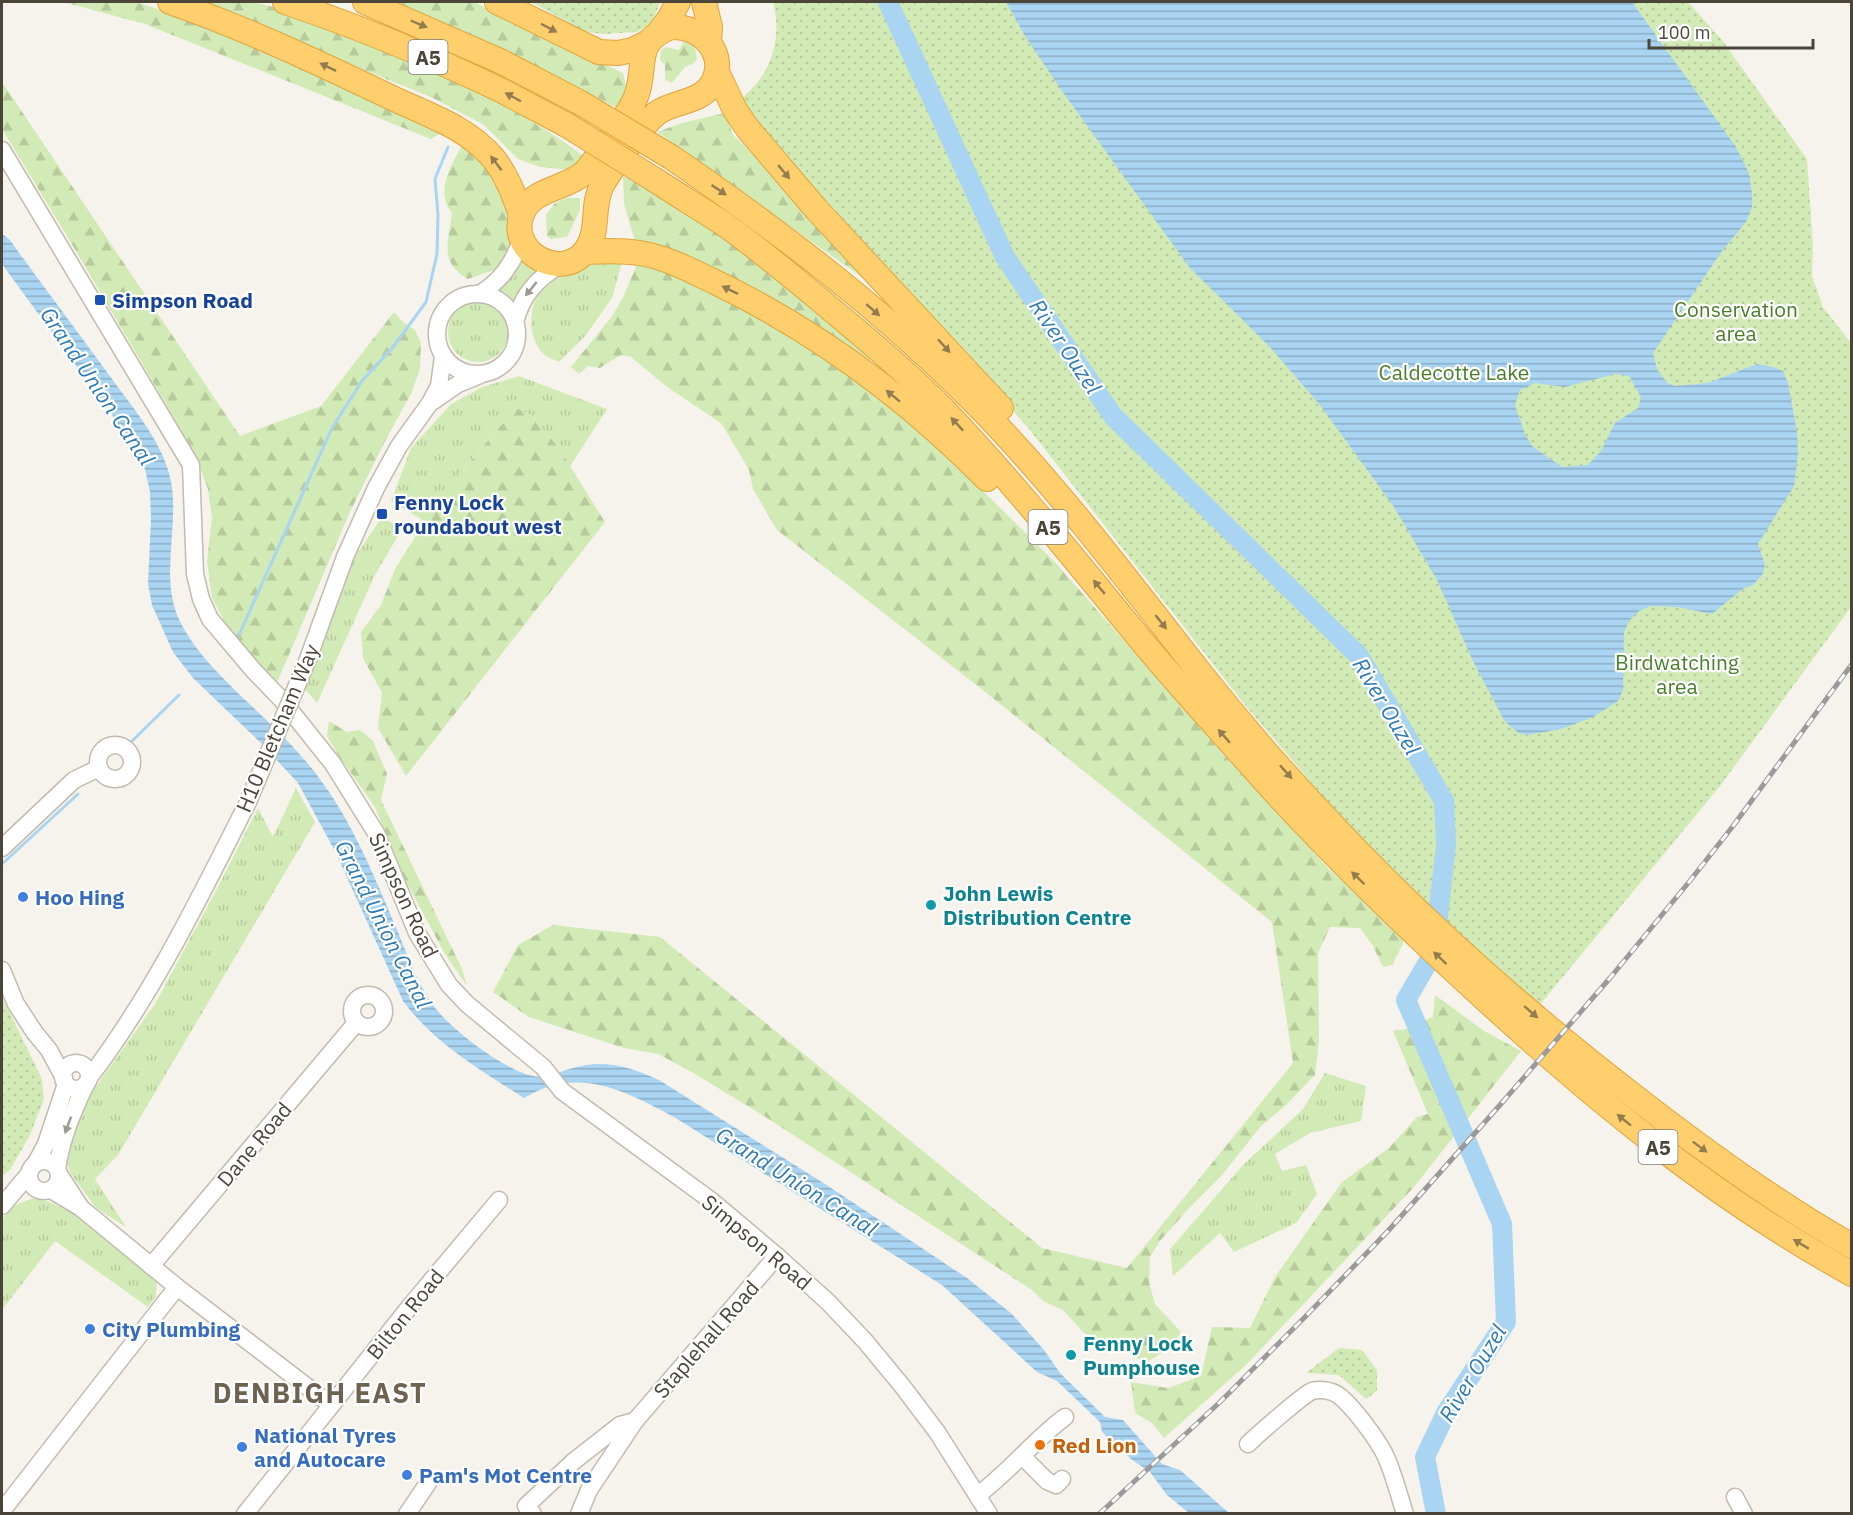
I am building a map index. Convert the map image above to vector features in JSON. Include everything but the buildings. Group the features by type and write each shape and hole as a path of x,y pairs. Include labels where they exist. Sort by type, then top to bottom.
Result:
{"highway":[{"path":"170,2 296,52 441,119 468,135 494,158 509,183 521,215 521,240 529,252 540,260 560,266 573,261 585,252 593,236 596,202 602,186 648,120 674,105 691,100 706,91 712,84 726,92"},
{"name":"A5","path":"285,2 343,21 424,55 490,84 565,124 726,226 805,287 894,362 942,408 1074,556 1140,639 1250,765 1324,845 1403,909 1484,985 1599,1100 1708,1184 1771,1226 1851,1274"},
{"name":"A5","path":"365,2 500,61 579,102 671,157 822,266 919,350 985,413 1042,477 1143,598 1198,670 1403,909"},
{"path":"497,2 598,52 618,53 633,50 671,27 692,29 709,41"},
{"path":"521,215 529,202 541,193 570,182 585,172 631,108 640,83 643,51 669,19 678,2"},
{"path":"704,2 710,27 709,41 726,92 748,129 817,210 1015,424 1103,536 1143,598"},
{"path":"585,252 639,253 662,259 749,299 859,369 916,414 1040,532 1074,556"},
{"name":"A5","path":"1484,985 1712,1156 1851,1246"}],"street":[{"name":"Simpson Road","path":"2,150 191,465 195,574 201,599 210,618 254,671 282,700 333,764 376,833 417,933 449,985 467,1004 543,1067 562,1091 713,1202 828,1302 865,1341 938,1432 989,1514"},
{"path":"480,294 495,285 506,272 516,255 521,240"},
{"path":"515,322 524,298 532,286 544,274 560,266"},
{"path":"480,294 502,303 510,311 517,335 512,354 498,368 480,374 470,374 459,370 443,356 436,335 442,314 449,305 458,298 480,294"},
{"name":"H10 Bletcham Way","path":"83,1073 112,1048 192,912 248,802 308,659 345,557 376,488 399,446 430,403 439,386 443,356"},
{"name":"H10 Bletcham Way","path":"430,403 458,384 480,374"},
{"path":"2,848 74,780 99,768"},
{"path":"2,970 16,1004 49,1050 65,1081 76,1089 83,1073"},
{"name":"Dane Road","path":"152,1266 356,1023"},
{"path":"49,1050 83,1073"},
{"path":"5,1203 32,1169 46,1144 65,1081 64,1071 83,1073"},
{"path":"5,1203 46,1190 57,1184 60,1148 83,1073"},
{"path":"32,1169 45,1160 54,1164 81,1208"},
{"path":"32,1169 33,1187 46,1190 81,1208 177,1287 332,1405"},
{"name":"Bilton Road","path":"245,1514 411,1305 499,1200"},
{"name":"Staplehall Road","path":"579,1514 589,1490 635,1421 777,1256"},
{"path":"2,1511 177,1287"},
{"path":"1248,1444 1262,1429 1274,1423 1310,1392 1324,1390 1338,1394 1378,1441 1392,1471 1405,1514"},
{"path":"978,1496 1046,1431 1065,1417"},
{"name":"Staplehall Road","path":"533,1514 526,1506 574,1461 620,1425 635,1421"},
{"path":"1022,1456 1047,1481 1056,1485 1062,1479"},
{"path":"407,1514 428,1483"},
{"path":"1735,1497 1744,1514"}],"green space":[{"path":"63,2 135,2 201,22 441,133 431,139 145,24"},
{"path":"204,2 250,2 272,7 401,58 496,102 527,119 585,157 572,170 540,167 518,159 484,125 433,98"},
{"path":"392,2 474,2 623,73 626,92 621,110 500,47"},
{"path":"531,2 660,2 652,23 637,32 603,34 576,30 566,21"},
{"name":"Caldecotte Lake","path":"773,2 1688,2 1722,40 1807,159 1813,247 1812,276 1823,307 1851,343 1851,607 1720,786 1538,1007 1349,827 1245,705 1029,429 835,210 766,137 741,101 757,83 772,55 776,34"},
{"path":"685,39 695,48 697,59 693,64 685,67 672,83 665,79 665,65 660,60 661,50 666,47 679,50"},
{"path":"2,82 240,436 321,406 394,312 415,330 421,343 420,369 411,394 349,514 276,685 232,635 212,598 207,561 212,518 208,489 193,450 2,129"},
{"path":"725,113 733,135 792,191 870,283 657,132 682,123"},
{"path":"463,143 492,171 507,200 516,238 497,269 468,279 452,265 449,258 448,242 452,213 445,195 450,169"},
{"path":"623,176 690,214 722,236 873,357 868,362 635,241 624,204"},
{"path":"566,198 580,198 580,210 567,237 551,239 547,236 546,215 554,204"},
{"path":"526,253 544,264 530,277 514,302 506,293 496,288 519,267"},
{"path":"639,260 695,284 815,347 929,438 1053,560 1225,756 1329,869 1404,937 1403,944 1392,965 1383,967 1373,946 1360,928 1330,927 1318,953 1319,1041 1315,1075 1287,1104 1261,1126 1222,1175 1160,1241 1150,1257 1149,1282 1155,1304 1181,1332 1171,1347 1146,1363 1129,1353 1103,1347 1083,1332 1063,1310 1043,1301 1032,1290 764,1116 690,1071 658,1054 624,1048 529,1017 493,992 518,945 553,925 660,937 1042,1248 1127,1268 1293,1063 1272,922 979,687 777,530 753,489 749,470 722,424 666,386 631,357 621,355 600,368 588,366 579,374 571,367 613,315"},
{"path":"622,263 612,298 586,335 559,362 546,356 538,347 531,323 536,298 542,288 551,278 567,270 591,265"},
{"path":"478,302 495,307 503,315 508,332 503,349 495,357 478,362 461,357 453,349 448,332 453,315 461,307"},
{"path":"519,376 607,409 569,468 560,450 516,408 465,467 426,522 391,501 411,448 451,404 482,387"},
{"path":"516,408 533,416 560,450 605,522 406,776 378,728 382,693 363,658 361,632 381,605 395,569 434,507"},
{"path":"382,517 402,529 375,575 317,703 303,687 354,558"},
{"path":"329,721 347,732 360,730 373,741 387,774 381,800 462,969 467,986 445,954 404,878 375,807 327,736"},
{"path":"296,788 315,822 118,1155 95,1179 126,1227 96,1208 72,1175 64,1159 88,1098 155,1004 258,808 273,837"},
{"path":"1435,995 1484,1031 1521,1051 1414,1187 1246,1365 1164,1438 1152,1423 1135,1413 1131,1382 1168,1388 1201,1376 1212,1327 1250,1328 1275,1277 1342,1182 1389,1148 1417,1117 1428,1114 1393,1031 1405,1029 1433,1017"},
{"path":"2,997 42,1079 44,1099 30,1135 10,1170 2,1176"},
{"path":"1325,1073 1366,1086 1361,1121 1310,1133 1275,1154 1282,1171 1306,1165 1317,1194 1296,1223 1234,1252 1220,1233 1173,1276 1170,1249 1243,1165 1303,1109"},
{"path":"33,1198 64,1209 81,1219 157,1279 156,1296 148,1307 55,1241 2,1310 2,1219 13,1206"},
{"path":"1339,1348 1362,1350 1377,1370 1377,1391 1366,1399 1339,1375 1306,1373"}],"water":[{"name":"Caldecotte Lake","path":"1006,2 1632,2 1736,147 1749,173 1752,207 1746,222 1722,251 1653,353 1657,369 1667,383 1675,386 1708,383 1757,364 1783,371 1788,383 1797,432 1798,456 1794,486 1758,544 1765,565 1763,574 1753,585 1744,588 1712,614 1677,607 1651,606 1639,611 1629,621 1624,632 1623,690 1618,701 1593,717 1561,729 1527,735 1519,733 1504,720 1473,661 1437,580 1394,507 1320,405 1269,346 1190,268 1025,36","holes":["1615,374 1629,376 1641,397 1638,408 1615,423 1601,451 1588,465 1562,467 1532,446 1525,434 1515,405 1520,390 1535,383 1565,387"]},
{"name":"Grand Union Canal","path":"2,234 9,239 137,412 165,460 172,491 173,509 170,582 178,617 184,629 198,650 216,670 304,759 334,799 364,855 418,979 427,997 440,1013 458,1031 500,1062 532,1076 549,1075 587,1065 605,1064 624,1067 651,1076 825,1184 967,1278 1012,1314 1044,1350 1060,1373 1105,1417 1123,1420 1162,1464 1180,1470 1229,1513 1189,1513 1167,1495 1150,1472 1131,1459 1102,1432 1100,1422 1057,1381 1037,1372 942,1285 674,1117 637,1098 601,1085 563,1083 544,1088 524,1098 443,1043 415,1016 403,1001 336,853 298,783 262,744 193,678 173,652 152,605 148,584 151,518 150,492 145,469 115,419 2,264"}],"waterway":[{"name":"River Ouzel","path":"888,2 1005,257 1113,416 1359,656 1444,801 1446,845 1434,952 1406,1000 1502,1224 1506,1322 1446,1413 1425,1457 1436,1514"},
{"path":"239,635 332,428 362,381 393,347 426,302 437,254 438,215 435,179 448,147"},
{"path":"132,741 179,695"},
{"path":"2,864 78,794"}],"railway":[{"path":"1099,1514 1219,1403 1304,1318 1388,1231 1500,1105 1610,978 1689,882 1852,664"}],"place":[{"name":"Simpson Road","path":"100,300"},
{"name":"Fenny Lock roundabout west","path":"382,514"},
{"name":"Hoo Hing","path":"23,897"},
{"name":"John Lewis Distribution Centre","path":"931,905"},
{"name":"City Plumbing","path":"90,1329"},
{"name":"Fenny Lock Pumphouse","path":"1071,1355"},
{"name":"Red Lion","path":"1040,1445"},
{"name":"National Tyres and Autocare","path":"242,1447"},
{"name":"Pam's Mot Centre","path":"407,1475"}],"district":[{"name":"DENBIGH EAST","path":"320,1392"}],"park label":[{"name":"Conservation area","path":"1736,321"},
{"name":"Birdwatching area","path":"1677,674"}]}
